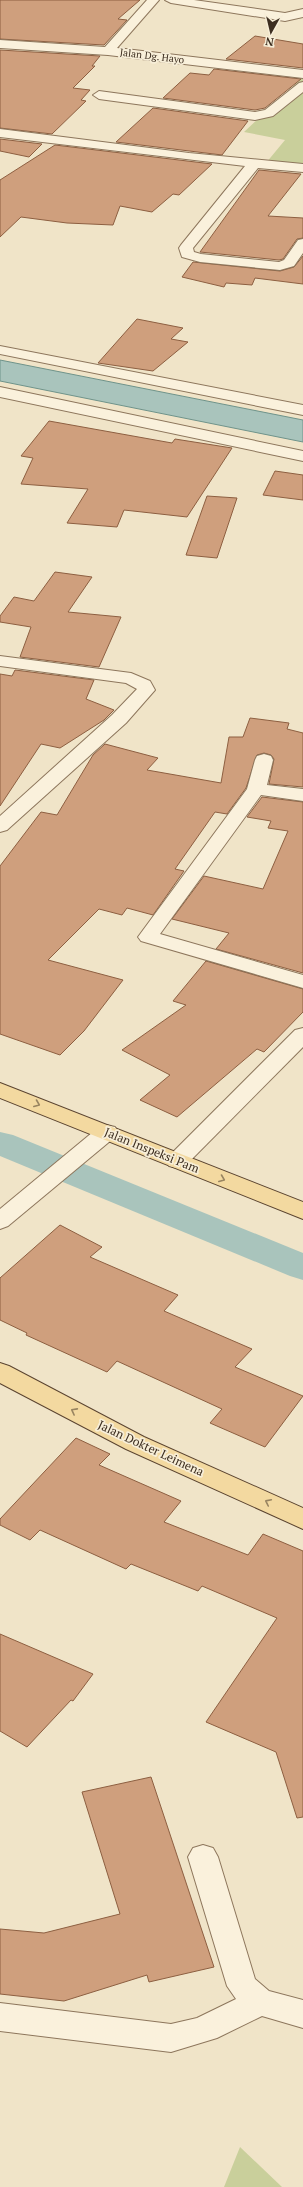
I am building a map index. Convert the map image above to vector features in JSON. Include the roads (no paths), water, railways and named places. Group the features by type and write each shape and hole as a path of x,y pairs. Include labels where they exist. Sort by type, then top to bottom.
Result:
{"main road":[{"name":"Jalan Inspeksi Pam","path":"0,1090 303,1211"},
{"name":"Jalan Dokter Leimena","path":"0,1372 135,1443 245,1491 303,1519"}],"street":[{"path":"108,51 153,0"},
{"path":"171,0 285,17 296,16 303,13"},
{"name":"Jalan Dg. Hayo","path":"0,44 108,51 303,74"},
{"path":"99,95 255,116 269,113 303,86"},
{"path":"0,133 254,164 303,168"},
{"path":"254,164 186,248 187,254 200,258 280,266 289,263 302,245"},
{"path":"0,350 303,410"},
{"path":"0,392 303,456"},
{"path":"0,661 131,678 144,685 146,690 113,724 0,826"},
{"path":"264,760 256,788 148,937 303,982"},
{"path":"256,788 303,795"},
{"path":"176,1161 303,1035"},
{"path":"0,1221 107,1132"},
{"path":"203,1857 242,1986 260,2002 303,2014"},
{"path":"0,2017 171,2038 187,2036 205,2030 260,2002"}],"water":[{"path":"0,360 303,420 303,442 0,381"}],"waterway":[{"path":"0,1143 303,1267"}]}
